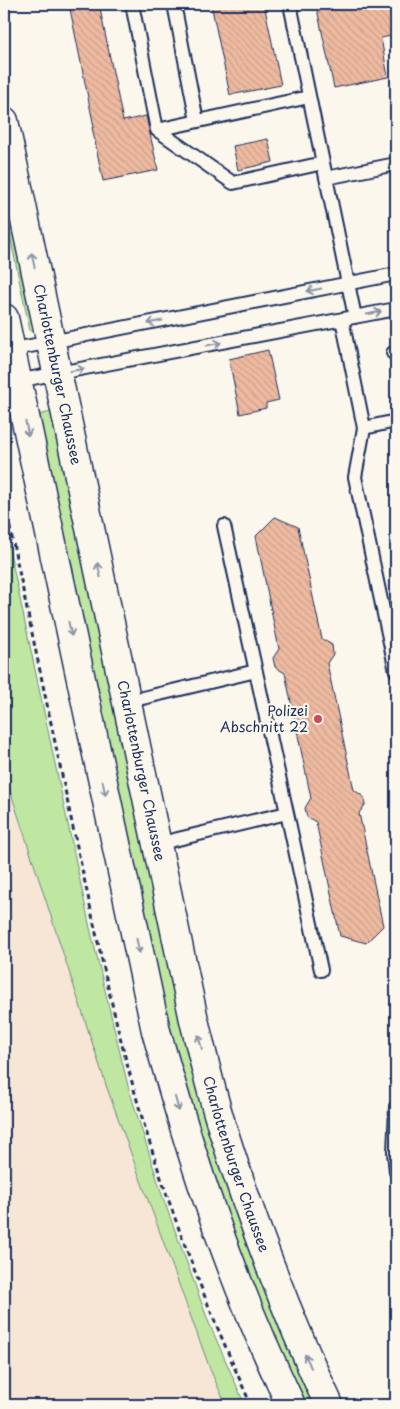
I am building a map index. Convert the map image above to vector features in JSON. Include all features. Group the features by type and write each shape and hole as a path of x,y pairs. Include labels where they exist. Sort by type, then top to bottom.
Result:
{"main road":[{"name":"Charlottenburger Chaussee","path":"4,121 194,1020 222,1125 246,1200 281,1296 329,1405"},
{"path":"4,318 156,1031 182,1124 207,1199 260,1338 291,1405"}],"lane":[{"path":"132,4 157,130 233,183 323,163"},
{"path":"174,4 197,121"},
{"path":"290,4 348,283 348,318 364,428 355,477 396,671"},
{"path":"157,130 310,97"},
{"path":"326,178 396,164"},
{"path":"10,350 396,274"},
{"path":"17,381 396,309"},
{"path":"364,428 396,421"},
{"path":"224,526 321,970"},
{"path":"126,702 256,671"},
{"path":"157,844 287,814"},
{"path":"396,1107 394,1144 396,1172"}],"path":[{"path":"4,500 91,911 132,1082 154,1155 189,1257 209,1310 251,1405"}],"shaded area":[{"path":"4,772 107,1088 210,1369 226,1405 4,1405"}],"green space":[{"path":"4,189 33,331 30,331 4,208"},
{"path":"52,412 175,1000 204,1111 229,1192 265,1290 313,1402 305,1405 275,1339 229,1227 199,1136 157,982 37,415"},
{"path":"4,524 90,928 128,1086 163,1198 209,1323 245,1405 226,1405 210,1369 107,1088 4,772"}],"building":[{"path":"69,4 99,4 123,121 146,116 158,170 103,181"},
{"path":"211,4 264,4 281,85 230,95"},
{"path":"316,4 396,4 396,35 381,38 388,77 334,88"},
{"path":"268,139 273,162 238,170 233,146"},
{"path":"268,350 279,400 266,403 266,408 240,414 229,359"},
{"path":"275,517 298,527 322,639 332,645 333,654 327,663 354,790 364,797 365,805 359,813 383,926 366,943 340,936 316,822 307,817 305,808 311,798 285,673 275,667 273,658 279,649 256,536"}],"place":[{"name":"Polizei Abschnitt 22","path":"318,719"}]}
